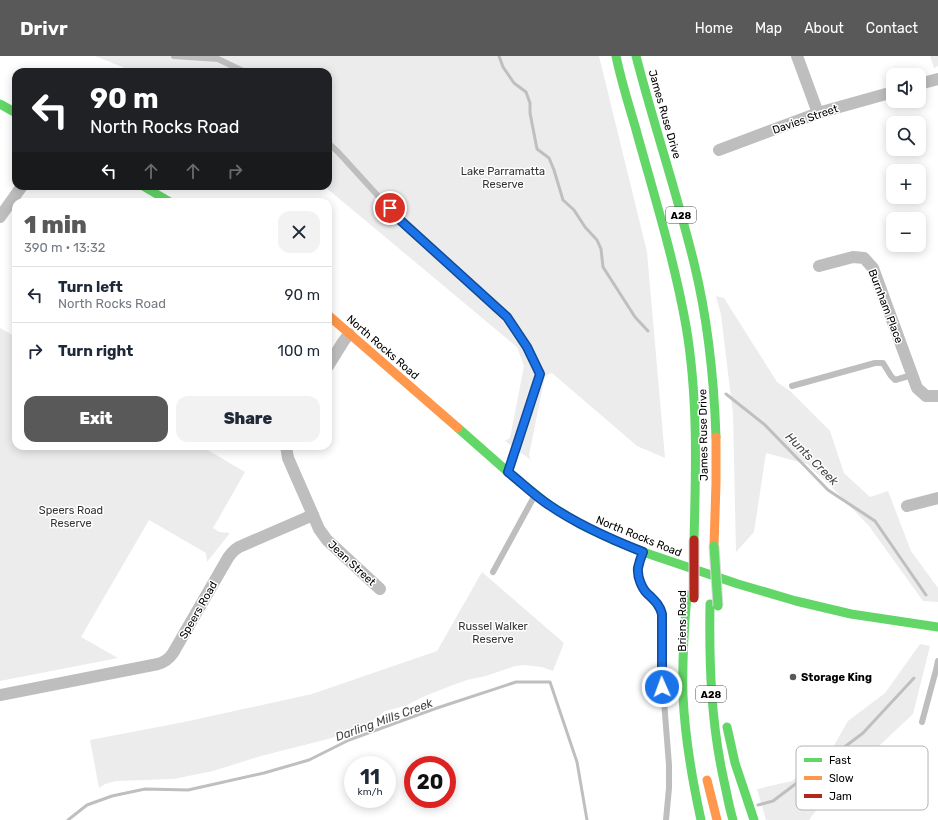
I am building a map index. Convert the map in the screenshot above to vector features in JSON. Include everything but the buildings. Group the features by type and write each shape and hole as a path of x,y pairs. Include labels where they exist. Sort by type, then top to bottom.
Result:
{"main road":[{"name":"James Ruse Drive","path":"616,56 672,258 688,338 696,419 694,540"},
{"name":"James Ruse Drive","path":"636,56 692,254 708,332 713,377 716,432 714,605 709,651 712,709 717,748 733,820"},
{"path":"0,104 12,111"},
{"path":"149,190 163,198"},
{"name":"North Rocks Road","path":"332,319 508,472 548,504 581,525 643,552 738,584 796,601 851,614 938,627"},
{"name":"Briens Road","path":"694,540 690,597 694,619"},
{"path":"690,597 683,670 684,710 687,747 694,791 701,820"},
{"path":"714,605 719,650"},
{"path":"725,717 731,747 740,779 754,820"},
{"path":"706,774 717,820"}],"street":[{"path":"797,56 818,113"},
{"path":"926,82 938,79"},
{"name":"Davies Street","path":"719,150 818,113 886,94"},
{"path":"0,217 12,200"},
{"name":"Burnham Place","path":"819,266 853,257 864,258 873,268 917,388 932,396"},
{"path":"332,360 349,334"},
{"path":"287,450 288,458 313,515"},
{"path":"907,506 938,498"},
{"name":"Jean Street","path":"313,515 319,529 327,540 380,589"},
{"name":"Speers Road","path":"0,695 164,662 169,659 173,653 229,556 235,549 313,515"}],"lane":[{"path":"174,56 218,59 237,68"},
{"path":"332,147 400,220 507,317 527,347 540,374 508,472"},
{"path":"792,386 875,363 883,363 895,380 912,375"},
{"path":"493,572 535,494"},
{"path":"643,552 638,568 639,577 644,589 660,607 662,614 662,675 669,765 669,788 666,820"},
{"path":"922,722 938,661"}],"green space":[{"name":"Lake Parramatta Reserve","path":"95,56 599,56 647,252 665,458 637,446 552,373 545,376 529,455 531,460 505,441 510,438 524,366 517,347 329,190 332,190 332,68 125,68"},
{"path":"930,56 938,56 938,66 934,68"},
{"path":"716,296 724,298 777,382 790,391 830,431 844,473 870,497 888,491 911,551 938,588 938,602 923,601 869,526 830,485 807,464 766,453 754,532 736,552 733,414 721,315"},
{"name":"Speers Road Reserve","path":"0,328 12,335 12,450 208,450 245,472 213,528 219,532 230,533 207,562 206,553 149,520 81,637 118,658 0,681"},
{"name":"Russel Walker Reserve","path":"482,572 564,643 553,671 542,667 525,665 515,666 486,676 467,680 425,696 405,706 385,711 367,725 332,738 261,756 213,771 174,779 116,781 105,784 99,788 90,740 184,722 312,694 437,651"},
{"path":"920,644 930,646 913,714 879,746 834,746 848,721 885,693"},
{"path":"796,778 796,810 816,810 809,820 766,820 757,789 792,781"}],"waterway":[{"name":"Hunts Creek","path":"499,56 503,67 514,83 526,92 530,103 530,113 537,149 549,158 563,200 574,210 585,227 597,240 601,249 603,267 635,317 648,331"},
{"name":"Hunts Creek","path":"726,394 765,425 828,490 875,521 926,595"},
{"name":"Darling Mills Creek","path":"846,746 863,733 914,678"},
{"name":"Darling Mills Creek","path":"68,820 87,805 112,796 145,789 188,790 264,773 309,760 349,740 434,709 516,682 550,682 577,762 587,820"},
{"name":"Darling Mills Creek","path":"758,805 773,801 796,784"}],"traffic: fast":[{"path":"616,56 669,250 686,326 693,379 694,405 696,459 694,540"},
{"path":"636,56 699,284 710,350 716,437"},
{"path":"0,104 12,111"},
{"path":"150,190 163,198"},
{"path":"458,428 508,472 548,504 581,525 613,540 643,552 738,584 796,601 851,614 938,627"},
{"path":"714,546 718,606"},
{"path":"687,595 683,696 689,758 701,820"},
{"path":"710,604 710,649 716,737 733,820"},
{"path":"727,727 735,763 754,820"}],"traffic: slow":[{"path":"332,318 458,428"},
{"path":"714,546 716,437"},
{"path":"707,780 717,820"}],"traffic: jam":[{"path":"694,540 694,598"}],"place":[{"name":"Storage King","path":"793,677"}],"route":[{"path":"390,208 400,220 507,317 527,347 540,374 508,472 548,504 581,525 643,552 638,568 639,577 644,589 660,607 662,614 662,687"}]}
